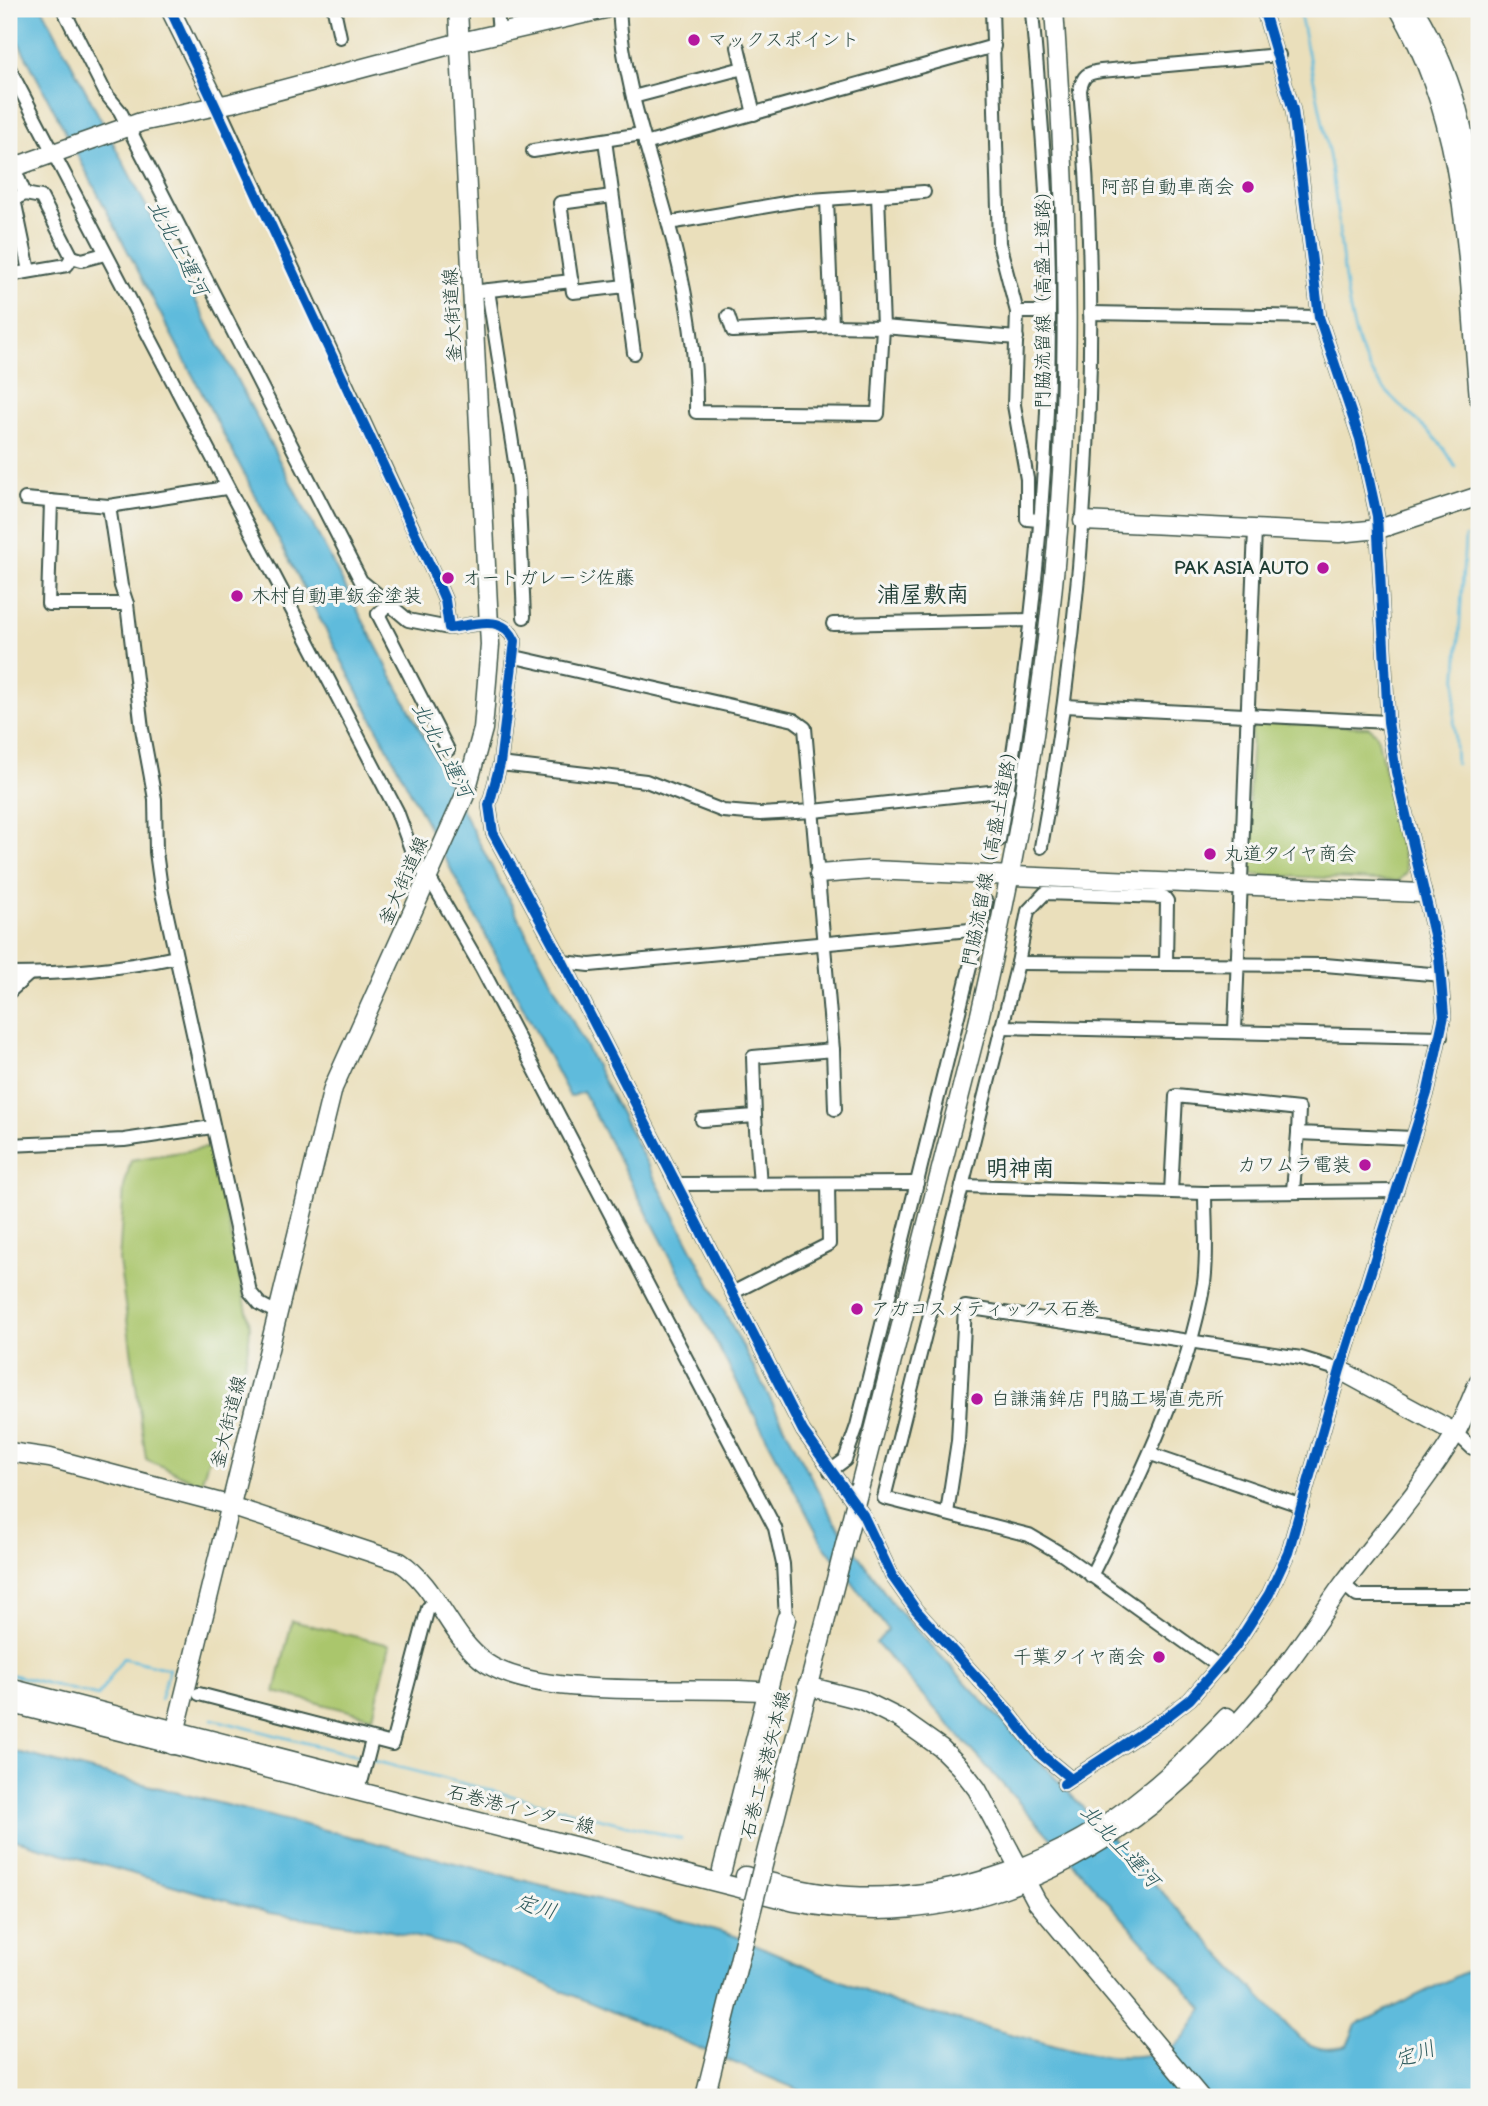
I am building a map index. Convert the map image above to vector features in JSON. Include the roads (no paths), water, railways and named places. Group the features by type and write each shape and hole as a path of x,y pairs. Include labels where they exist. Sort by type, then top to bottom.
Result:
{"street":[{"path":"63,9 361,581 398,614 420,625 449,628 498,622 509,629 515,641 515,657 506,694 500,764 489,805 493,833 563,962 803,1431 863,1514 892,1576 916,1609 1067,1782 1168,1716 1220,1667 1269,1594 1288,1553 1340,1370 1413,1139 1441,1037 1444,1016 1442,975 1396,772 1388,722 1379,528 1360,439 1319,317 1293,110 1279,55 1263,9"},
{"path":"170,9 218,106 433,572 445,600 449,628"},
{"path":"334,9 341,37"},
{"name":"釜大街道線","path":"173,1738 334,1088 348,1050 432,872 465,794 486,709 489,623 480,291 458,9"},
{"path":"496,9 499,33"},
{"path":"25,194 11,169 125,129 461,42 605,9"},
{"path":"619,9 621,45 644,139 669,223 693,345 696,412 878,414 883,327 878,195"},
{"path":"992,9 999,243 1017,312 1014,405 1027,479 1027,519 1040,520"},
{"path":"999,840 1031,620 1040,520 1049,312 1042,122 1032,12 1029,9"},
{"name":"門脇流留線（高盛土道路）","path":"807,1686 975,1032 1011,877 1039,714 1050,621 1065,412 1066,230 1054,9"},
{"path":"1399,9 1420,45 1438,88 1456,156 1479,398"},
{"path":"1415,9 1446,66 1457,101 1471,172 1479,254"},
{"path":"1477,9 1479,31"},
{"path":"533,151 605,140 644,139 754,114 994,46"},
{"path":"738,47 754,114"},
{"path":"1041,847 1064,706 1083,521 1089,413 1089,189 1080,90 1083,78 1088,73 1101,71 1279,55"},
{"path":"9,68 58,153 105,254 397,811 416,863 432,872 775,1528 783,1564 786,1619 770,1692 722,1870"},
{"path":"633,97 743,68"},
{"path":"605,140 634,353"},
{"path":"669,223 797,201 924,192"},
{"path":"29,271 14,200 25,194 41,197 72,257 82,261 105,254"},
{"path":"612,196 560,203 573,292 625,286"},
{"path":"827,199 832,326"},
{"path":"9,275 67,265 72,257"},
{"path":"524,617 518,481 480,291 572,281"},
{"path":"1017,312 1049,312"},
{"path":"1090,313 1319,317"},
{"path":"728,316 733,331 832,326 883,327 1017,338"},
{"path":"25,499 109,506 226,488"},
{"path":"1083,521 1339,533 1379,528 1479,496"},
{"path":"51,501 48,604 127,604"},
{"path":"109,506 121,586 127,604 142,729 155,799 156,852 176,957 250,1292 260,1304 277,1313"},
{"path":"1234,1030 1255,530"},
{"path":"389,604 378,614 448,750"},
{"path":"833,624 1031,620"},
{"path":"515,657 794,720 805,728 826,944 835,1109"},
{"path":"1064,706 1388,722"},
{"path":"500,764 646,781 723,811 760,814 814,811 1008,790"},
{"path":"819,874 871,870 1422,893"},
{"path":"1166,963 1167,901 1164,897 1045,893 1028,911 1018,963 884,1498 1029,1535 1220,1667"},
{"path":"830,1471 845,1460 849,1452 986,902"},
{"path":"563,962 590,965 682,954 981,929"},
{"path":"9,974 84,973 176,957"},
{"path":"1018,963 1325,965 1442,975"},
{"path":"9,992 29,974"},
{"path":"1001,1027 1234,1030 1441,1037"},
{"path":"760,1185 753,1057 832,1050"},
{"path":"1171,1192 1176,1096 1299,1109 1293,1189"},
{"path":"702,1120 755,1116"},
{"path":"9,1145 124,1140 212,1127"},
{"path":"1298,1133 1413,1139"},
{"path":"676,1184 917,1182"},
{"path":"734,1292 829,1244 828,1184"},
{"path":"962,1186 1171,1192 1293,1189 1396,1191"},
{"path":"1091,1576 1151,1454 1190,1341 1204,1281 1205,1192"},
{"path":"947,1513 958,1441 965,1307 1301,1359 1340,1370 1456,1433 1472,1448 1479,1448"},
{"path":"1022,1875 1057,1859 1158,1802 1209,1754 1281,1672 1456,1433 1479,1381"},
{"path":"9,1452 50,1458 230,1505 400,1563 422,1579 472,1651 488,1664 515,1676 583,1686 770,1692"},
{"path":"1151,1454 1302,1506"},
{"path":"1343,1584 1357,1596 1479,1596"},
{"path":"199,1694 392,1744 428,1608 435,1601"},
{"name":"石巻工業港矢本線","path":"705,2097 807,1686 862,1700 900,1719 941,1748 976,1789 1037,1902 1200,2097"},
{"name":"石巻港インター線","path":"9,1688 173,1738 820,1906 887,1909 931,1905 1022,1875"},
{"name":"石巻港インター線","path":"9,1703 173,1738 366,1765 722,1870 821,1893 885,1896 1022,1875"},
{"path":"366,1765 372,1740"}],"water":[{"name":"定川","path":"9,9 43,9 834,1521 895,1607 1299,2038 1322,2048 1347,2046 1356,2025 1479,1965 1479,2097 816,2097 455,1946 382,1929 269,1913 9,1838 9,1750 696,1924 735,1936 896,2004 1075,2051 1140,2056 1166,2050 1184,2037 1203,2008 876,1643 888,1630 823,1544 583,1092 570,1097 9,24"}],"waterway":[{"path":"1299,9 1331,164 1347,294 1362,353 1383,388 1446,451 1455,467"},
{"path":"1456,764 1454,724 1465,537"},
{"path":"9,1674 98,1696 123,1658 169,1669 160,1700"},
{"path":"212,1719 365,1758"},
{"path":"371,1760 681,1839"}],"place":[{"name":"マックスポイント","path":"694,40"},
{"name":"阿部自動車商会","path":"1248,187"},
{"name":"PAK ASIA AUTO","path":"1323,568"},
{"name":"オートガレージ佐藤","path":"448,578"},
{"name":"木村自動車鈑金塗装","path":"237,596"},
{"name":"丸道タイヤ商会","path":"1210,854"},
{"name":"カワムラ電装","path":"1365,1165"},
{"name":"アガコスメティックス石巻","path":"857,1309"},
{"name":"白謙蒲鉾店 門脇工場直売所","path":"977,1399"},
{"name":"千葉タイヤ商会","path":"1159,1657"}],"district":[{"name":"浦屋敷南","path":"923,595"},
{"name":"明神南","path":"1020,1169"}],"water label":[{"name":"北北上運河","path":"178,248"},
{"name":"北北上運河","path":"442,750"},
{"name":"北北上運河","path":"1120,1846"}]}
